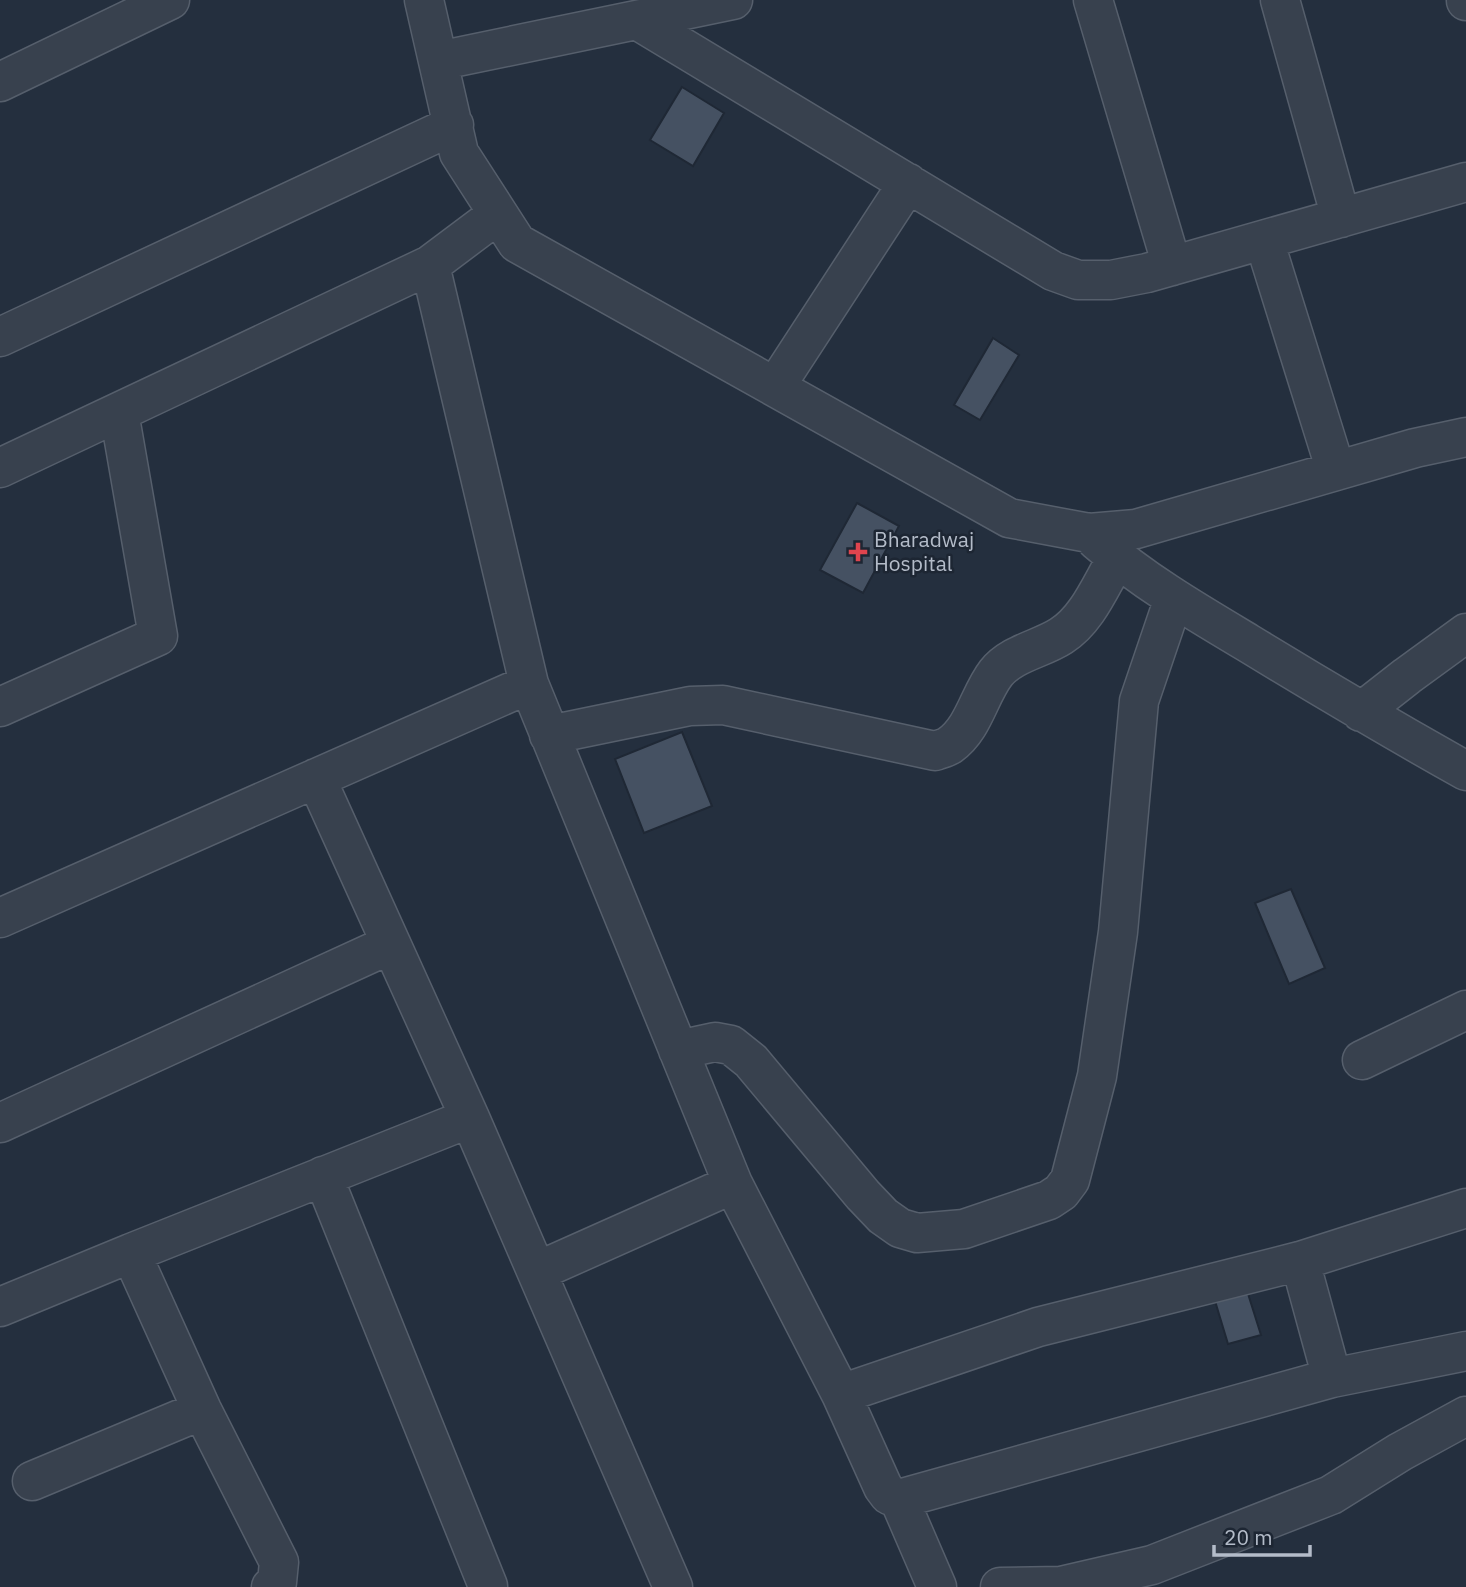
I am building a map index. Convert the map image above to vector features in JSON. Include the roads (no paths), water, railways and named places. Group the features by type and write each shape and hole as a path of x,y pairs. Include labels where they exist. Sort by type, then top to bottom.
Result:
{"street":[{"path":"0,82 170,0"},
{"path":"424,0 459,153 517,243 1009,518 1103,546 1174,598 1361,712 1466,771"},
{"path":"438,61 733,0"},
{"path":"1093,0 1172,266"},
{"path":"1280,0 1341,218"},
{"path":"637,20 1053,271 1078,281 1111,280 1147,274 1466,182"},
{"path":"0,337 454,125"},
{"path":"775,387 908,183"},
{"path":"0,468 430,264 498,214"},
{"path":"1264,240 1336,471"},
{"path":"430,264 529,684 733,1184 841,1394 883,1487 890,1495 899,1499 1332,1378 1466,1351"},
{"path":"0,707 158,636 119,412"},
{"path":"549,735 690,706 723,705 935,751 950,745 966,727 997,672 1013,659 1060,637 1085,613 1103,546 1136,528 1415,448 1466,437"},
{"path":"677,1050 715,1042 731,1045 751,1061 863,1195 883,1216 900,1228 917,1233 964,1229 1049,1200 1061,1192 1070,1180 1097,1076 1118,932 1139,701 1174,598"},
{"path":"1361,712 1466,633"},
{"path":"0,918 529,684"},
{"path":"316,778 538,1271 673,1587"},
{"path":"0,1123 391,944"},
{"path":"1362,1060 1466,1010"},
{"path":"0,1307 470,1118"},
{"path":"323,1176 487,1587"},
{"path":"538,1271 733,1184"},
{"path":"841,1394 1038,1328 1300,1261 1466,1208"},
{"path":"131,1253 202,1409 279,1562 277,1582 271,1587"},
{"path":"1300,1261 1332,1378"},
{"path":"33,1481 202,1409"},
{"path":"1000,1587 1061,1586 1152,1565 1331,1494 1466,1416"},
{"path":"899,1499 937,1587"}],"place":[{"name":"Bharadwaj Hospital","path":"858,552"}]}
